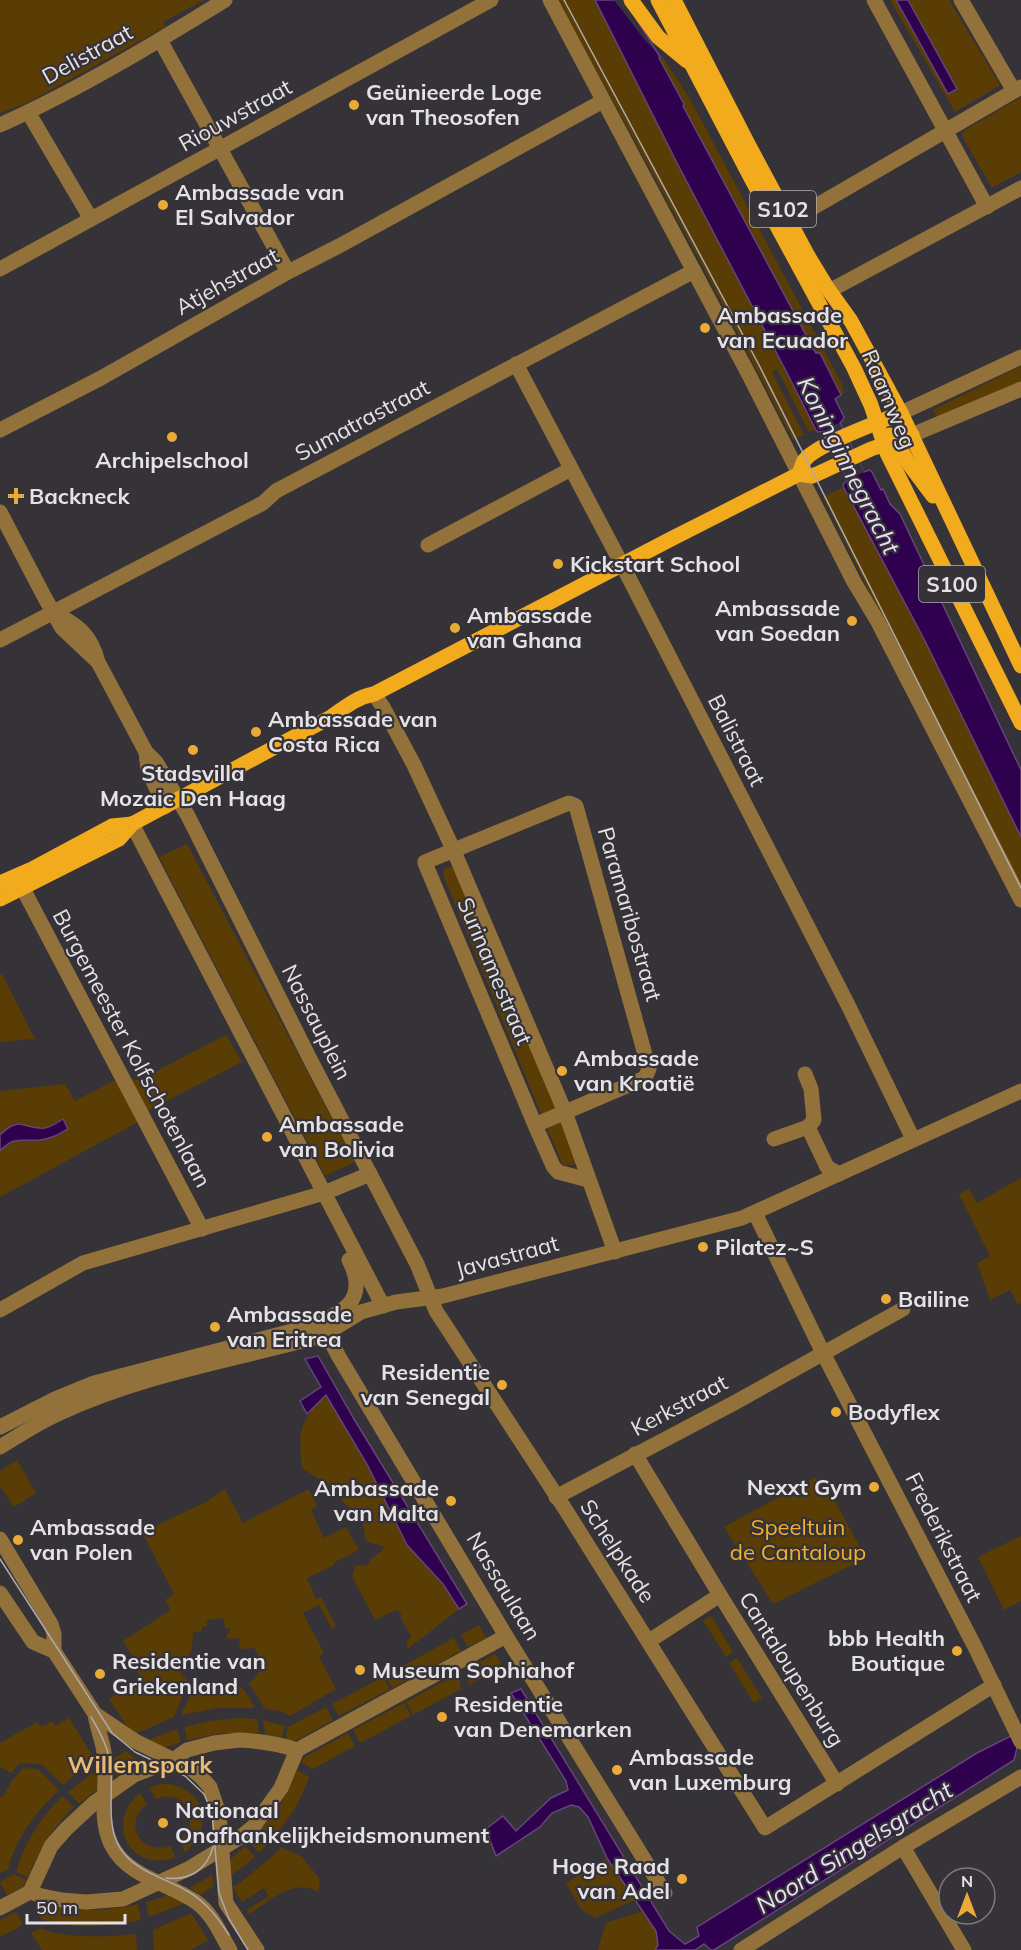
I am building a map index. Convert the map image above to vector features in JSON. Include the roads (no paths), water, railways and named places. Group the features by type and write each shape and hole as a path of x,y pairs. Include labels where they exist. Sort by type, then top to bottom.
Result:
{"main road":[{"path":"631,0 658,37 691,63"},
{"name":"Raamweg","path":"658,0 853,367 1021,723"},
{"name":"Raamweg","path":"674,0 789,221 829,291 851,321 901,413 1021,666"},
{"path":"799,474 804,460 830,444 901,413"},
{"path":"0,883 30,870 112,826 132,824 331,717 368,705 374,694 799,474 812,476 856,456 912,435"},
{"path":"890,443 909,464 953,523"},
{"path":"0,899 119,839 132,824"}],"street":[{"name":"Delistraat","path":"0,125 160,40 225,0"},
{"name":"Riouwstraat","path":"0,269 491,0"},
{"path":"550,0 1021,900"},
{"path":"874,0 987,207"},
{"path":"789,221 1018,89 961,0"},
{"path":"160,40 288,272"},
{"name":"Atjehstraat","path":"0,430 101,378 288,272 603,101"},
{"path":"28,112 91,219"},
{"path":"829,291 1021,188"},
{"name":"Sumatrastraat","path":"0,640 192,541 263,503 276,490 693,271"},
{"path":"901,413 1021,357"},
{"name":"Balistraat","path":"516,364 877,1064 913,1139"},
{"path":"912,435 1021,389"},
{"path":"429,545 571,469"},
{"path":"2,522 62,628 98,662 146,752 151,778 165,807"},
{"name":"Surinamestraat","path":"374,694 414,765 453,849 565,1112 615,1252"},
{"name":"Nassauplein","path":"146,752 156,762 178,799 417,1264 430,1299"},
{"name":"Paramaribostraat","path":"453,849 569,803 576,806 649,1069 645,1078 565,1112"},
{"path":"132,824 324,1193 389,1304 407,1296 416,1281 417,1264"},
{"name":"Surinamestraat","path":"453,849 425,864 553,1166 558,1172 588,1180"},
{"name":"Burgemeester Kolfschotenlaan","path":"22,887 202,1229"},
{"path":"774,1139 808,1127 814,1120 811,1089 805,1074"},
{"name":"Javastraat","path":"0,1447 58,1413 99,1397 152,1380 310,1339 362,1312 389,1304 430,1299 734,1221 1021,1091"},
{"path":"535,1125 565,1112"},
{"path":"808,1127 826,1167 839,1174"},
{"path":"0,1310 83,1263 324,1193 370,1174"},
{"path":"0,1427 55,1399 94,1383 307,1327 351,1304 357,1283 355,1273 329,1222 324,1193"},
{"name":"Frederikstraat","path":"755,1213 823,1353 1019,1737"},
{"name":"Schelpkade","path":"430,1299 649,1641 765,1828 837,1784"},
{"path":"823,1353 903,1309"},
{"name":"Nassaulaan","path":"326,1332 506,1636 665,1893"},
{"name":"Kerkstraat","path":"556,1497 823,1353"},
{"name":"Cantaloupenburg","path":"635,1454 837,1784"},
{"path":"0,1539 51,1624 54,1634 54,1651 95,1714 105,1758 105,1828 112,1847 129,1865 195,1901 209,1913 230,1950"},
{"path":"0,1593 33,1642 54,1651"},
{"path":"649,1641 720,1595"},
{"path":"30,1892 62,1900 86,1902 123,1899 190,1868 254,1826 281,1788 297,1750 506,1636"},
{"path":"837,1784 994,1685"},
{"path":"95,1714 135,1741 190,1768 210,1787 219,1814 226,1903 257,1950"},
{"path":"0,1908 30,1892 51,1846 66,1829 104,1796 134,1775 173,1760 187,1750 214,1743 239,1740 263,1741 282,1744 297,1750"},
{"path":"745,1949 903,1847 1021,1777"},
{"path":"903,1847 964,1950"}],"water":[{"name":"Koninginnegracht","path":"595,0 624,0 660,57 683,106 814,350 820,353 841,395 835,399 844,417 840,423 864,472 869,470 872,472 890,504 900,514 1021,770 1021,837 925,641 843,486 848,480 823,431 816,430"},
{"path":"896,0 908,0 957,89 948,94"},
{"path":"63,1119 68,1129 44,1139 15,1141 0,1151 0,1135 13,1125 22,1124 45,1128"},
{"path":"318,1356 467,1604 459,1609 443,1584 407,1545 368,1466 326,1395 307,1414 300,1401 321,1387 305,1359"},
{"name":"Noord Singelsgracht","path":"521,1689 669,1931 685,1944 699,1936 697,1927 977,1753 1021,1731 1014,1760 714,1950 704,1944 695,1950 655,1950 658,1945 656,1931 607,1858 588,1817 579,1807 571,1805 552,1813 540,1827 496,1856 486,1829 503,1816 516,1831 551,1798 568,1790 566,1781 511,1693"}],"tram line":[{"path":"564,0 759,365 1021,888"},
{"path":"0,1559 112,1733 135,1752 185,1776 204,1794 212,1813 219,1893 229,1919 248,1950"},
{"path":"91,1717 104,1741 110,1761 113,1830 120,1848 142,1869 180,1887 201,1901 229,1935"},
{"path":"166,1878 182,1878 196,1872 202,1868 213,1847"}],"place":[{"name":"Geünieerde Loge van Theosofen","path":"354,105"},
{"name":"Ambassade van El Salvador","path":"163,205"},
{"name":"Ambassade van Ecuador","path":"705,328"},
{"name":"Archipelschool","path":"172,437"},
{"name":"Backneck","path":"16,496"},
{"name":"Kickstart School","path":"558,564"},
{"name":"Ambassade van Soedan","path":"852,621"},
{"name":"Ambassade van Ghana","path":"455,628"},
{"name":"Ambassade van Costa Rica","path":"256,732"},
{"name":"Stadsvilla Mozaic Den Haag","path":"193,750"},
{"name":"Ambassade van Kroatië","path":"562,1071"},
{"name":"Ambassade van Bolivia","path":"267,1137"},
{"name":"Pilatez~S","path":"703,1247"},
{"name":"Bailine","path":"886,1299"},
{"name":"Ambassade van Eritrea","path":"215,1327"},
{"name":"Residentie van Senegal","path":"502,1385"},
{"name":"Bodyflex","path":"836,1412"},
{"name":"Nexxt Gym","path":"874,1487"},
{"name":"Ambassade van Malta","path":"451,1501"},
{"name":"Ambassade van Polen","path":"18,1540"},
{"name":"bbb Health Boutique","path":"957,1651"},
{"name":"Museum Sophiahof","path":"360,1670"},
{"name":"Residentie van Griekenland","path":"100,1674"},
{"name":"Residentie van Denemarken","path":"442,1717"},
{"name":"Ambassade van Luxemburg","path":"617,1770"},
{"name":"Nationaal Onafhankelijkheidsmonument","path":"163,1823"},
{"name":"Hoge Raad van Adel","path":"682,1879"}],"district":[{"name":"Willemspark","path":"140,1764"}],"park label":[{"name":"Speeltuin de Cantaloup","path":"798,1540"}]}
